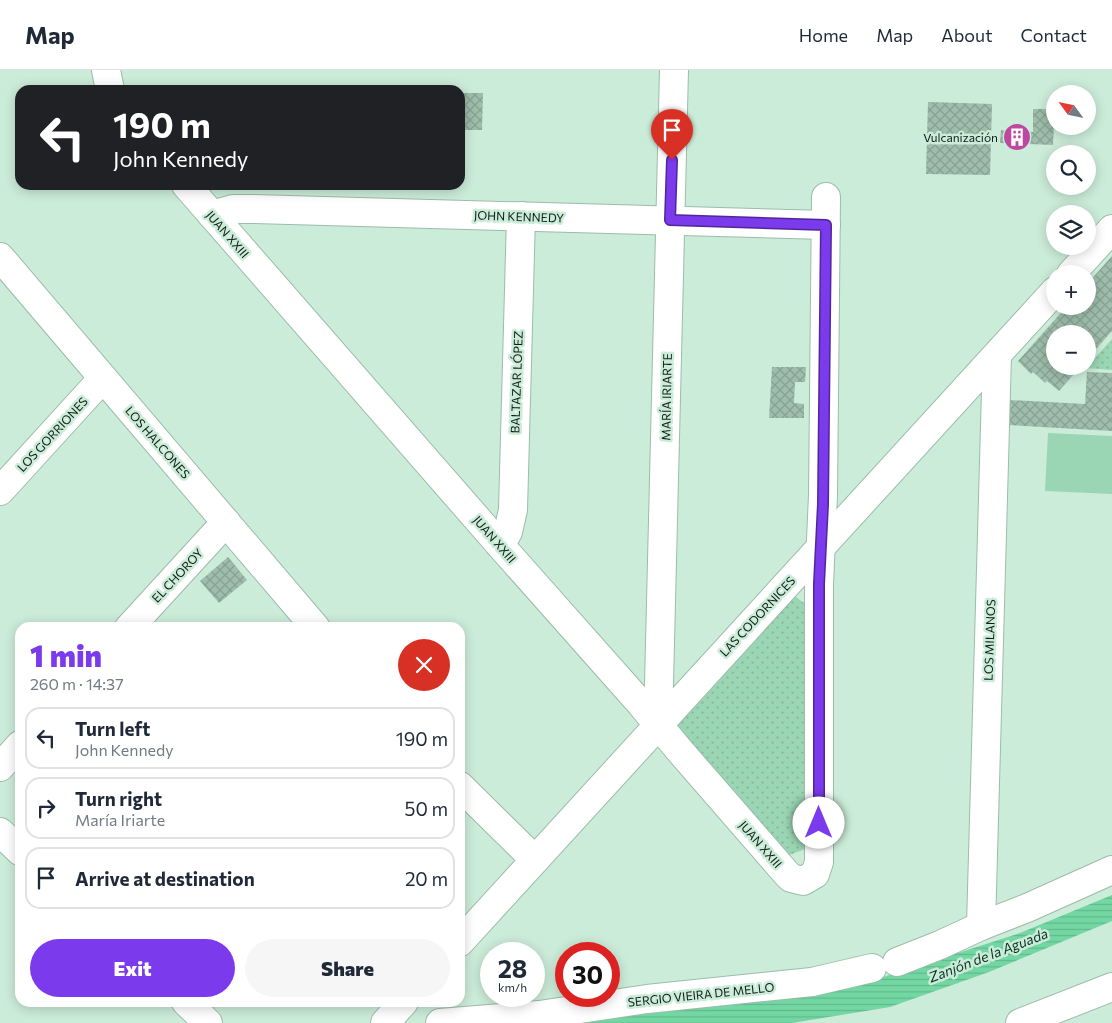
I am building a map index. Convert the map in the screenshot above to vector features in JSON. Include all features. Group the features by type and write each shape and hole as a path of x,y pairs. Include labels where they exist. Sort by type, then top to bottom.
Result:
{"street":[{"path":"106,70 109,85"},
{"name":"MARÍA IRIARTE","path":"658,725 674,70"},
{"name":"JUAN XXIII","path":"190,190 791,878 803,881 809,879 818,869 819,862 819,584 821,547"},
{"path":"821,547 826,197"},
{"name":"JOHN KENNEDY","path":"212,214 243,208 826,225"},
{"name":"BALTAZAR LÓPEZ","path":"500,545 508,532 513,510 521,216"},
{"path":"1079,265 1112,229"},
{"name":"LOS HALCONES","path":"0,257 311,622"},
{"name":"LAS CODORNICES","path":"465,937 1046,301"},
{"name":"LOS MILANOS","path":"981,926 997,354"},
{"name":"LOS GORRIONES","path":"0,490 103,378"},
{"name":"EL CHOROY","path":"134,622 226,522"},
{"path":"0,767 15,751"},
{"path":"465,791 535,860"},
{"path":"0,832 15,846"},
{"name":"SERGIO VIEIRA DE MELLO","path":"440,1023 540,1015 656,998 812,982 884,965 940,946 981,926 1027,908 1112,870"},
{"path":"1020,1023 1112,987"},
{"path":"191,1007 208,1023"},
{"path":"385,1023 399,1007"}],"shaded area":[{"path":"1112,339 1112,370 1096,369 1096,357"},
{"path":"1048,433 1112,436 1112,494 1045,491"},
{"path":"790,593 810,607 807,848 785,857 677,736 678,718"}],"water":[{"name":"Zanjón de la Aguada","path":"1112,895 1112,921 989,972 890,1007 792,1023 568,1023 858,985 1020,933"}],"building":[{"path":"465,93 483,93 482,130 465,130"},
{"path":"928,102 992,104 990,175 926,174"},
{"path":"1033,109 1046,109 1046,135 1054,135 1053,145 1000,143 1001,130 1033,132"},
{"path":"1112,256 1112,331 1096,349 1096,325 1050,325 1059,315 1096,315 1096,274"},
{"path":"1046,330 1046,375 1073,375 1059,391 1047,381 1045,383 1033,372 1031,374 1018,361"},
{"path":"772,367 806,367 805,382 795,382 794,403 804,404 804,418 769,418"},
{"path":"1096,372 1112,373 1112,431 1008,425 1010,400 1085,404 1087,375 1096,375"},
{"path":"228,557 247,580 219,603 200,581"}],"place":[{"name":"Vulcanización","path":"1017,137"}],"route":[{"path":"672,160 670,220 826,225 823,504 819,584 819,823"}]}
